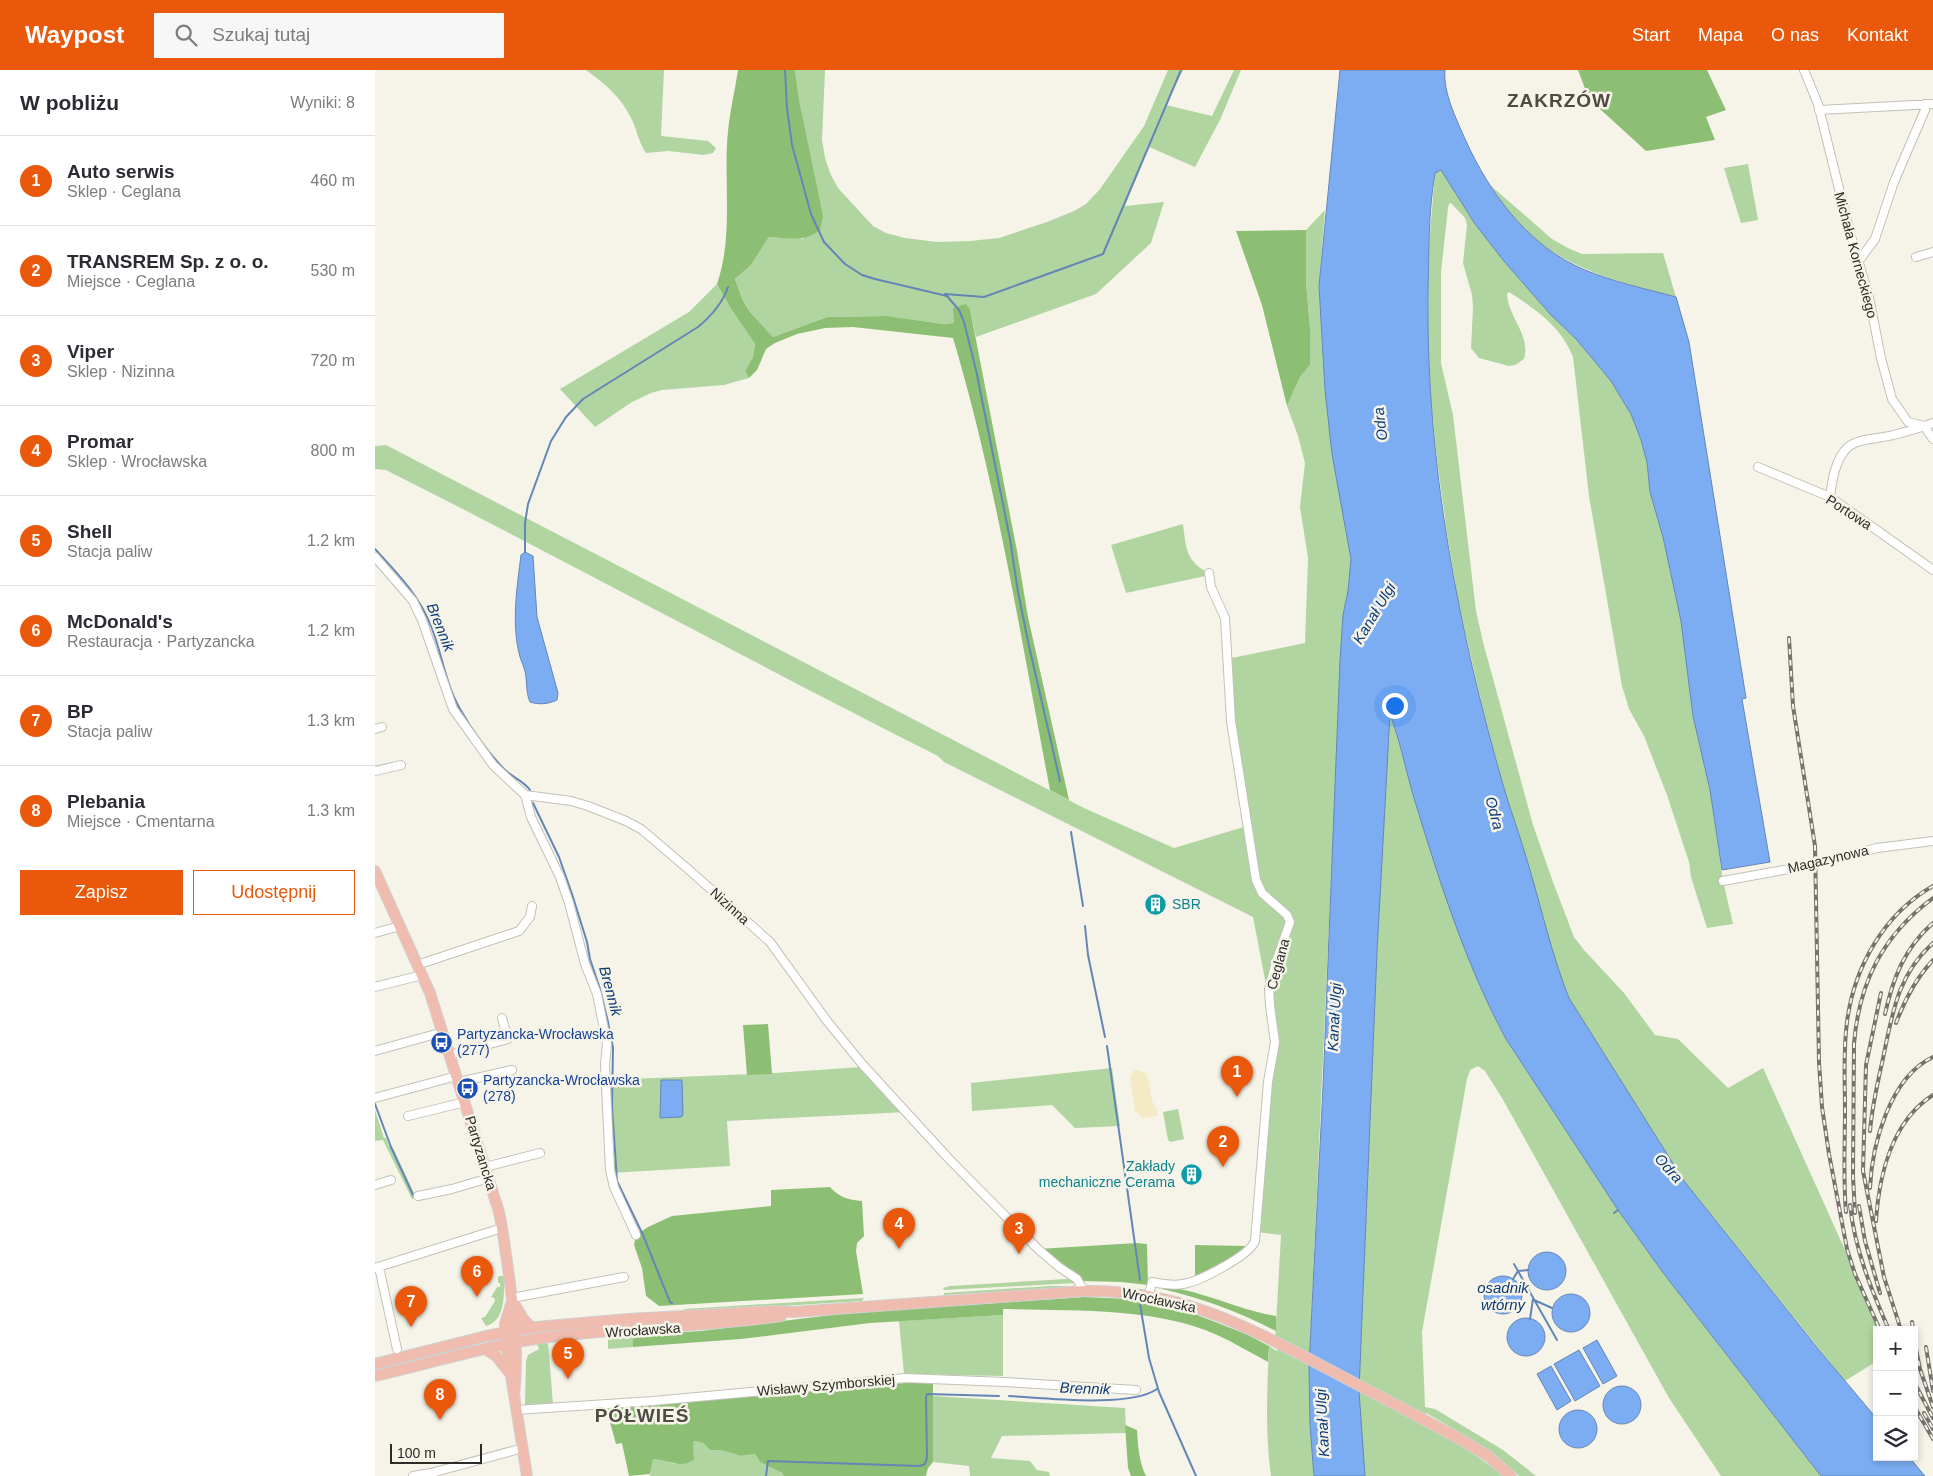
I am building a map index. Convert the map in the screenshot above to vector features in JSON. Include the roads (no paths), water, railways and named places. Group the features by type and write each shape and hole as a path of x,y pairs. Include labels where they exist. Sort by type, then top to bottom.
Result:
{"main road":[{"name":"Partyzancka","path":"376,875 420,970 443,1032 487,1172 502,1228 512,1299 512,1343"},
{"name":"Wrocławska","path":"375,1364 511,1331 532,1328 648,1318 773,1311 794,1312 1084,1291 1115,1291 1149,1296 1201,1309 1251,1329 1425,1420 1487,1456 1511,1476"},
{"path":"512,1299 524,1320 532,1328"},
{"name":"Wrocławska","path":"375,1376 512,1343 584,1334 705,1326 787,1315 794,1312"},
{"path":"512,1343 510,1373 527,1476"},
{"path":"512,1343 517,1372 514,1395"},
{"path":"485,1349 496,1356 510,1373"}],"street":[{"name":"Michała Korneckiego","path":"1804,70 1819,110 1858,262 1869,297 1885,373 1893,399 1909,422 1924,426"},
{"path":"1819,110 1929,104"},
{"path":"1858,262 1875,239 1894,182 1929,104"},
{"path":"1916,257 1933,252"},
{"path":"1830,497 1840,458 1849,447 1857,442 1892,436 1933,423"},
{"path":"1924,426 1933,439"},
{"name":"Portowa","path":"1758,467 1830,497 1933,570"},
{"path":"375,557 399,584 418,610 449,699 458,718 493,765 525,795 531,817 560,877 585,964 597,994 607,1044 605,1065 610,1170 614,1188 635,1235"},
{"name":"Ceglana","path":"1149,1296 1152,1282 1173,1285 1191,1282 1238,1258 1247,1252 1255,1241 1268,1082 1275,1042 1269,988 1275,962 1290,922 1287,915 1262,893 1256,880 1231,721 1225,618 1211,587 1209,573"},
{"path":"375,771 401,765"},
{"name":"Nizinna","path":"525,795 571,801 607,812 641,829 689,869 776,949 827,1022 863,1065 950,1160 1038,1249 1077,1279 1084,1291"},
{"name":"Magazynowa","path":"1723,880 1800,867 1887,846 1933,842"},
{"path":"375,987 519,931 530,917 532,906"},
{"path":"375,933 400,926"},
{"path":"450,1055 508,1039 502,1018"},
{"path":"375,1051 443,1032"},
{"path":"375,1098 458,1079 512,1070"},
{"path":"408,1116 465,1102"},
{"path":"419,1196 452,1189 487,1172 540,1153"},
{"path":"375,1185 391,1180"},
{"path":"397,1349 377,1267 502,1228"},
{"path":"512,1299 624,1277"},
{"name":"Wisławy Szymborskiej","path":"516,1410 653,1401 905,1378 1136,1390"},
{"path":"413,1476 431,1473 523,1448"}],"water":[{"path":"1340,70 1445,70 1446,88 1451,105 1475,159 1499,198 1529,233 1565,260 1585,270 1619,282 1676,297 1689,342 1746,698 1742,699 1770,862 1722,870 1710,790 1693,716 1681,621 1663,537 1650,492 1647,462 1631,414 1611,381 1576,339 1550,314 1503,260 1475,224 1441,170 1435,173 1430,219 1429,358 1439,483 1459,606 1487,728 1557,964 1569,998 1684,1181 1819,1350 1873,1414 1873,1461 1912,1461 1925,1476 1821,1476 1664,1274 1618,1210 1506,1039 1491,1010 1465,951 1443,890 1390,714 1377,952 1359,1391 1365,1476 1314,1476 1310,1425 1309,1367 1323,1087 1340,661 1343,615 1348,591 1351,559 1332,454 1325,390 1319,286"},
{"path":"525,552 533,556 537,617 558,693 557,700 547,703 537,704 530,702 525,672 517,644 515,619 517,593 521,555"},
{"path":"661,1080 682,1080 683,1115 681,1117 660,1118"},
{"name":"osadnik wtórny","path":"1547,1252 1560,1258 1566,1271 1560,1284 1547,1290 1534,1284 1528,1271 1534,1258"},
{"name":"osadnik wtórny","path":"1503,1276 1516,1282 1522,1295 1516,1308 1503,1314 1490,1308 1484,1295 1490,1282"},
{"name":"osadnik wtórny","path":"1571,1294 1584,1300 1590,1313 1584,1326 1571,1332 1558,1326 1552,1313 1558,1300"},
{"name":"osadnik wtórny","path":"1526,1318 1539,1324 1545,1337 1539,1350 1526,1356 1513,1350 1507,1337 1513,1324"},
{"path":"1597,1340 1617,1376 1603,1384 1583,1348"},
{"path":"1579,1350 1600,1386 1575,1401 1554,1364"},
{"path":"1551,1366 1571,1401 1557,1410 1537,1374"},
{"path":"1622,1386 1635,1392 1641,1405 1635,1418 1622,1424 1609,1418 1603,1405 1609,1392"},
{"path":"1578,1410 1591,1416 1597,1429 1591,1442 1578,1448 1565,1442 1559,1429 1565,1416"}],"waterway":[{"path":"785,70 787,108 792,145 811,214 824,242 845,264 862,275 947,296 959,310 964,322 976,370 1010,539 1029,646 1060,781"},
{"path":"945,294 984,297 1103,254 1181,70"},
{"path":"525,552 525,523 528,504 551,441 566,417 583,399 698,327 716,309 728,287"},
{"name":"Brennik","path":"375,549 407,585 426,615 435,636 451,689 470,725 503,768 530,790"},
{"name":"Brennik","path":"533,803 559,857 572,894 608,1022 613,1048 612,1107 617,1181 643,1235 672,1303"},
{"path":"1071,832 1083,906"},
{"path":"1085,926 1088,955 1105,1037"},
{"path":"1107,1046 1140,1280"},
{"path":"375,1104 391,1147 413,1195"},
{"path":"1614,1213 1618,1210"},
{"path":"1514,1264 1557,1340"},
{"path":"1513,1279 1518,1271 1528,1270"},
{"path":"1530,1319 1533,1299"},
{"path":"1534,1300 1552,1308"},
{"name":"Brennik","path":"1140,1304 1149,1358 1159,1392 1196,1476"},
{"name":"Brennik","path":"1009,1396 1064,1400 1108,1400 1144,1395 1157,1389"},
{"path":"766,1476 768,1461 920,1466 925,1464 927,1458 927,1394 999,1396"}],"railway":[{"path":"1789,638 1793,706 1815,846 1819,1062 1822,1107 1847,1249 1855,1274 1878,1326"},
{"path":"1846,1212 1844,1174 1845,1055 1847,1022 1856,981 1864,962 1886,927 1900,911 1933,886"},
{"path":"1855,1213 1853,1176 1854,1044 1861,1000 1868,980 1887,944 1915,912 1933,898"},
{"path":"1885,1014 1901,964 1915,942 1933,923"},
{"path":"1870,1131 1877,1088 1897,998 1911,969 1933,943"},
{"path":"1896,1023 1911,989 1933,960"},
{"path":"1881,993 1866,1065 1863,1171 1884,1277 1900,1326"},
{"path":"1870,1188 1879,1132 1886,1114 1905,1080 1918,1067 1933,1057"},
{"path":"1876,1221 1880,1186 1890,1150 1907,1119 1933,1095"},
{"path":"1850,1205 1860,1254 1887,1326"},
{"path":"1859,1206 1865,1241 1880,1293"},
{"path":"1912,1322 1912,1326"},
{"path":"1926,1347 1933,1391"},
{"path":"1918,1359 1933,1407"},
{"path":"1918,1390 1933,1418"},
{"path":"1918,1413 1933,1439"},
{"path":"1924,1413 1933,1429"}],"place":[{"name":"SBR","path":"1156,904"},
{"name":"Partyzancka-Wrocławska (277)","path":"441,1042"},
{"name":"Partyzancka-Wrocławska (278)","path":"467,1088"},
{"name":"Auto serwis","path":"1237,1097"},
{"name":"TRANSREM Sp. z o. o.","path":"1223,1167"},
{"name":"Zakłady mechaniczne Cerama","path":"1191,1174"},
{"name":"Promar","path":"899,1249"},
{"name":"Viper","path":"1019,1254"},
{"name":"McDonald's","path":"477,1297"},
{"name":"BP","path":"411,1327"},
{"name":"Shell","path":"568,1379"},
{"name":"Plebania","path":"440,1420"}],"district":[{"name":"ZAKRZÓW","path":"1559,100"},
{"name":"PÓŁWIEŚ","path":"642,1415"}],"water label":[{"name":"Odra","path":"1380,424"},
{"name":"Kanał Ulgi","path":"1374,613"},
{"name":"Odra","path":"1495,813"},
{"name":"Kanał Ulgi","path":"1334,1017"},
{"name":"Odra","path":"1669,1168"},
{"name":"Kanał Ulgi","path":"1322,1423"}]}
